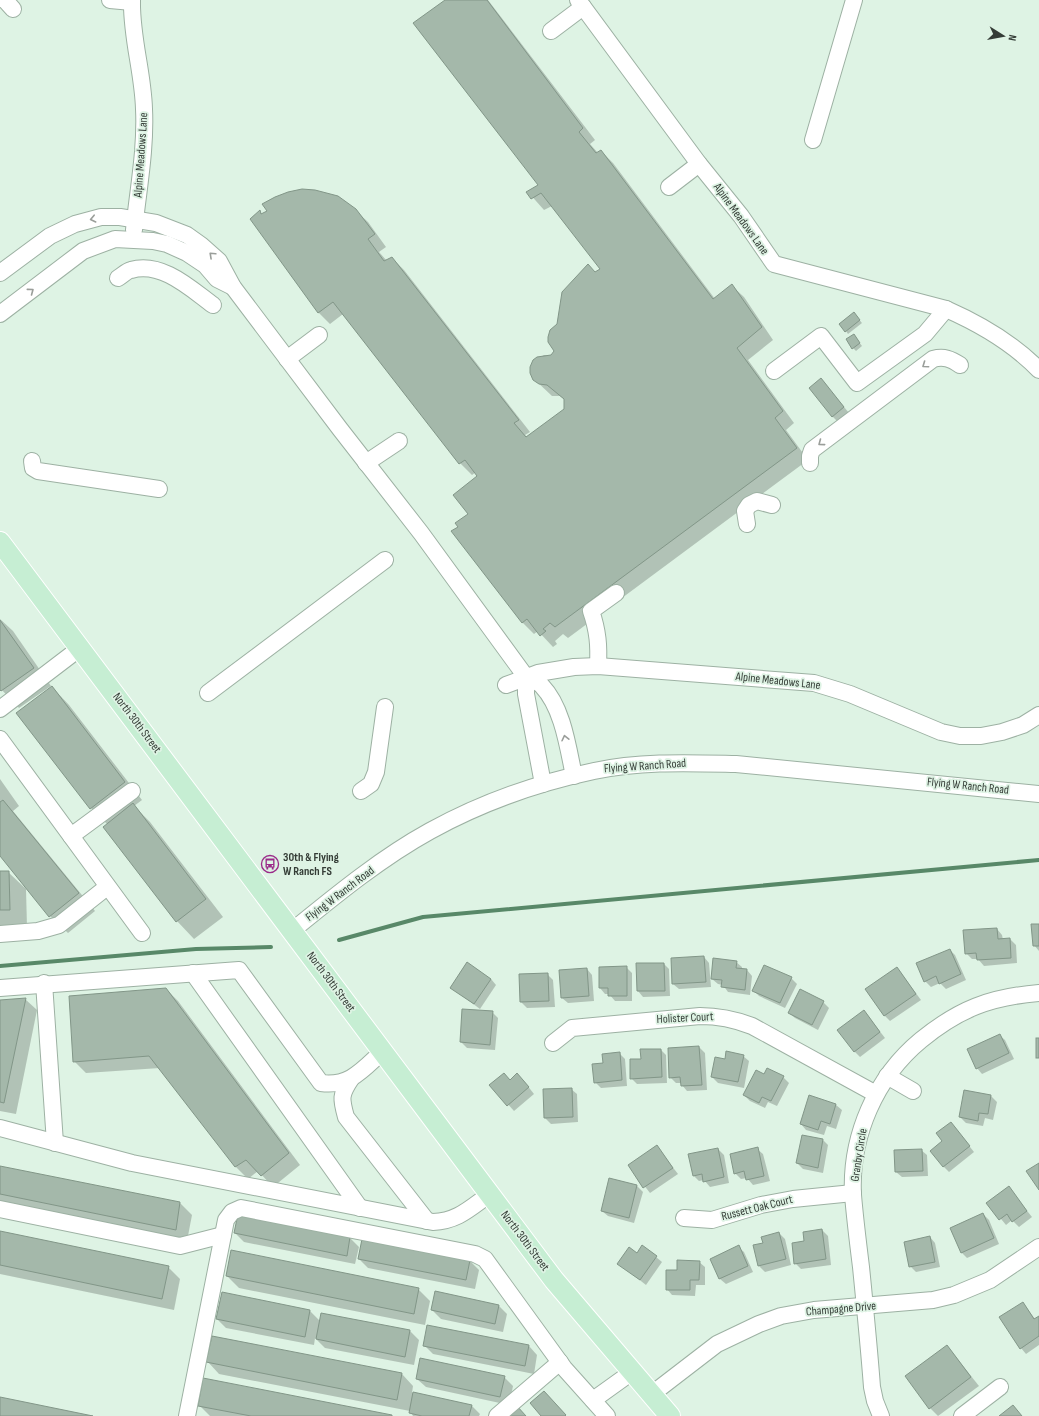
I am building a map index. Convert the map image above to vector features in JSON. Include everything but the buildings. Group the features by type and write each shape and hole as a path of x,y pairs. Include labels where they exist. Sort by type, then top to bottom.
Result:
{"main road":[{"name":"North 30th Street","path":"0,542 293,930 554,1280 670,1416"}],"street":[{"path":"110,0 132,1"},
{"path":"813,140 854,0"},
{"name":"Alpine Meadows Lane","path":"132,1 134,40 145,110 144,137 133,240"},
{"path":"551,31 580,4"},
{"name":"Alpine Meadows Lane","path":"580,4 699,164 741,216 774,264 946,310 963,317 1007,342 1039,370"},
{"path":"669,187 699,164"},
{"path":"0,273 50,236 75,224 106,217 156,223 187,235 219,261 233,287 421,533 526,677 542,686 557,709 574,776"},
{"path":"0,314 84,251 107,241 153,241 187,253 205,265 217,279 233,287"},
{"path":"118,278 130,270 141,269 159,271 177,279 214,305"},
{"path":"774,371 821,336 857,383 925,334 946,310"},
{"path":"287,359 319,335"},
{"path":"810,463 812,450 933,359 940,357 951,359 960,365"},
{"path":"366,463 399,441"},
{"path":"32,461 34,468 38,472 159,489"},
{"path":"746,524 745,511 749,505 757,501 765,502 772,506"},
{"path":"208,693 385,560"},
{"path":"598,666 599,641 597,628 591,611 616,593"},
{"path":"0,708 80,648"},
{"name":"Alpine Meadows Lane","path":"506,686 538,673 566,668 598,666 814,683 850,694 941,732 960,736 981,736 1002,732 1023,725 1039,716"},
{"path":"526,677 526,694 543,784"},
{"path":"361,791 370,784 376,772 385,707"},
{"path":"0,739 142,933"},
{"name":"Flying W Ranch Road","path":"293,930 392,855 430,831 477,808 543,784 595,770 638,765 686,763 729,764 1039,794"},
{"path":"71,836 132,791"},
{"path":"0,934 44,930 59,925 107,887"},
{"path":"0,988 44,983 239,970 321,1084 333,1085 351,1080"},
{"path":"192,973 360,1208"},
{"path":"44,983 55,1143"},
{"name":"Granby Circle","path":"881,1416 875,1401 872,1387 853,1193 858,1142 864,1122 876,1094 887,1076 900,1059 918,1042 956,1014 989,1001 1016,995 1039,993"},
{"name":"Holister Court","path":"552,1043 572,1028 700,1016 717,1016 736,1020 752,1026 876,1094"},
{"path":"383,1052 351,1080 344,1090 341,1099 346,1117 426,1221"},
{"path":"887,1076 913,1091"},
{"path":"0,1128 132,1163 426,1221 447,1222 457,1218 490,1194"},
{"name":"Russett Oak Court","path":"684,1218 712,1220 761,1205 787,1200 853,1193"},
{"path":"187,1416 226,1220 232,1212 241,1208 475,1254 485,1259 560,1362 607,1416"},
{"path":"0,1209 180,1246 223,1235"},
{"name":"Champagne Drive","path":"652,1394 717,1344 759,1324 781,1316 814,1310 933,1300 954,1295 990,1280 1039,1247"},
{"path":"497,1416 560,1362"},
{"path":"593,1400 632,1372"},
{"path":"962,1416 1000,1387"}],"waterway":[{"path":"339,940 423,917 1039,860"},
{"path":"0,966 196,949 271,947"}],"place":[{"name":"30th & Flying W Ranch FS","path":"270,864"}]}
